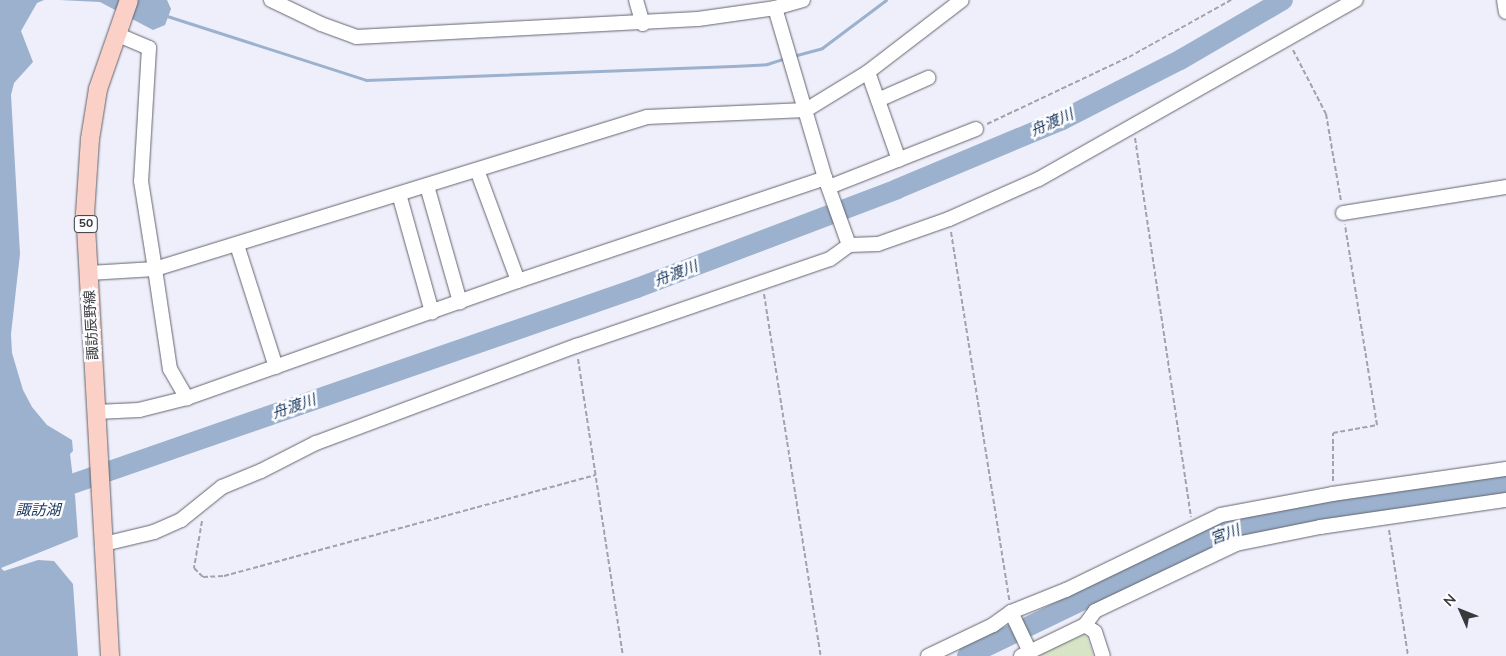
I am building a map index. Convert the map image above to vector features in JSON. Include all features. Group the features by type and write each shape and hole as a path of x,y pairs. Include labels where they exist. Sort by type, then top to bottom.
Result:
{"main road":[{"name":"諏訪辰野線","path":"110,656 86,214 90,140 98,89 129,0"}],"street":[{"path":"271,0 321,24 356,37 643,24 776,8 803,0"},
{"path":"636,0 643,24"},
{"path":"89,273 155,269 647,117 806,110 868,72 962,0"},
{"path":"848,241 878,244 949,219 1039,179 1133,129 1356,0"},
{"path":"1504,0 1506,12"},
{"path":"776,8 828,186 848,241"},
{"path":"118,29 149,48 141,181 170,369 187,398"},
{"path":"868,72 899,160"},
{"path":"878,100 928,78"},
{"path":"97,420 157,407 187,398 518,281 828,186 976,129"},
{"path":"477,170 518,281"},
{"path":"427,186 460,302"},
{"path":"1343,213 1506,187"},
{"path":"399,194 432,312"},
{"path":"104,537 154,532 181,520 222,487 262,471 316,442 576,346 830,259 848,241"},
{"path":"236,245 276,367"},
{"path":"928,656 1222,515 1262,505 1506,469"},
{"path":"1011,615 1025,651 1085,625 1095,611 1236,544 1320,527 1506,500"},
{"path":"1085,625 1095,632 1103,656"}],"path":[{"path":"976,129 1129,57 1231,0"},
{"path":"1288,39 1326,114 1377,425 1333,433 1332,494"},
{"path":"1133,129 1193,528"},
{"path":"949,219 1011,615"},
{"path":"762,282 821,656"},
{"path":"576,346 622,656"},
{"path":"204,502 194,568 202,578 224,576 595,475"},
{"path":"1387,518 1408,656"}],"green space":[{"path":"1081,633 1087,637 1094,656 1037,656"}],"water":[{"name":"諏訪湖","path":"0,0 44,0 37,3 21,31 33,62 14,83 11,95 20,254 11,334 12,353 23,390 32,407 47,425 72,440 73,451 70,454 74,487 71,489 75,495 78,537 1,568 4,571 38,560 54,561 73,584 78,656 0,656"},
{"path":"59,0 167,0 171,9 165,25 153,30 100,2"}],"waterway":[{"path":"793,56 822,48 886,0"},
{"name":"舟渡川","path":"0,509 637,288 897,189 1062,120 1180,60 1283,0"},
{"path":"167,16 366,80 733,66 767,64 785,58"},
{"name":"宮川","path":"967,656 1227,531 1330,510 1506,485"}]}
